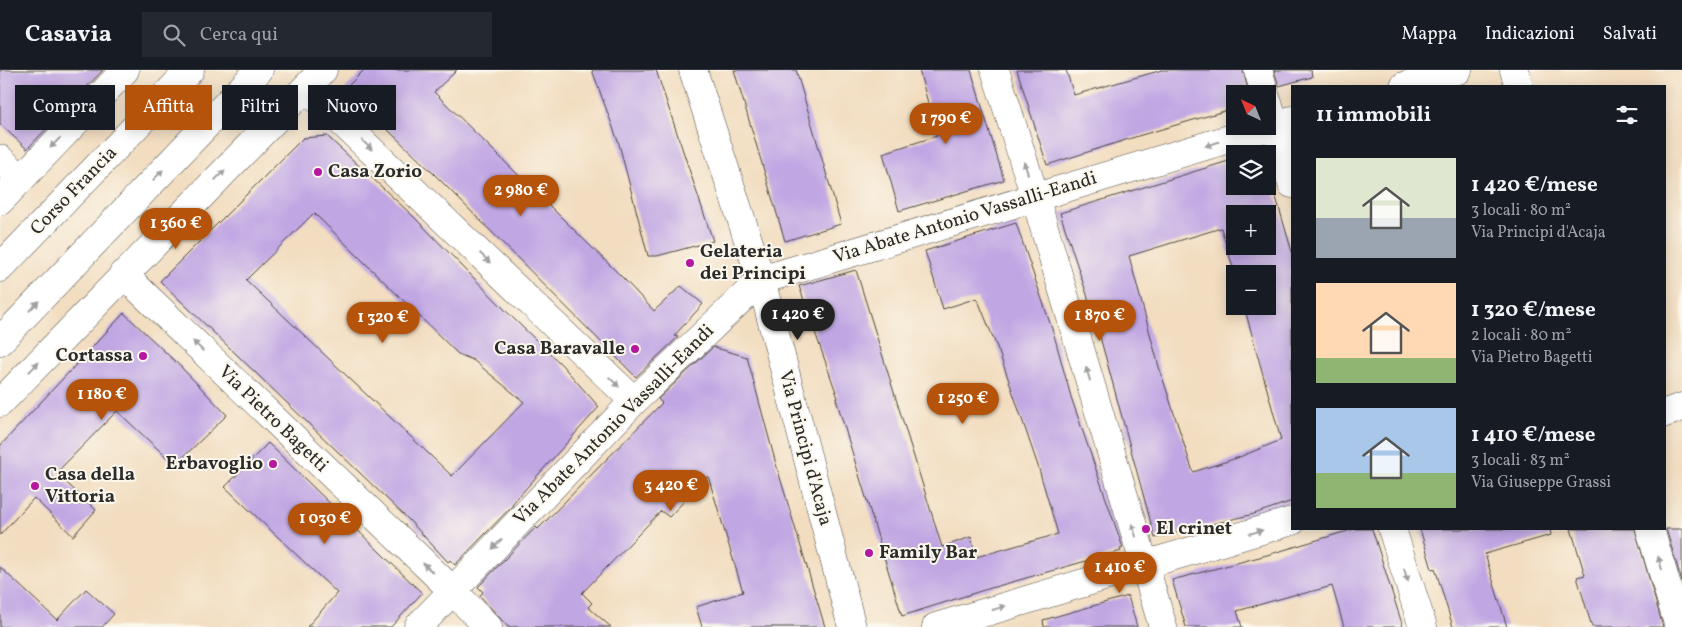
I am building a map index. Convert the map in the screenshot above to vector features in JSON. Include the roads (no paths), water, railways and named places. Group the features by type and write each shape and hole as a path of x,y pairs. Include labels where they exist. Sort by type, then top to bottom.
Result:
{"street":[{"path":"0,201 125,70"},
{"name":"Corso Francia","path":"0,268 190,70"},
{"path":"0,341 259,70"},
{"name":"Via Principi d'Acaja","path":"693,70 761,280 852,627"},
{"path":"995,70 1035,197 1163,627"},
{"path":"1258,70 1262,85"},
{"path":"1407,85 1458,70"},
{"path":"1514,70 1519,85"},
{"path":"0,403 123,274 315,79 634,401"},
{"path":"1278,116 1291,179"},
{"name":"Via Abate Antonio Vassalli-Eandi","path":"418,627 634,401 761,280 1035,197 1278,116"},
{"path":"0,159 21,179"},
{"name":"Via Pietro Bagetti","path":"123,274 452,590 488,627"},
{"path":"1666,412 1682,407"},
{"path":"936,627 1291,521"},
{"path":"1392,530 1422,627"},
{"path":"1650,530 1679,627"}],"place":[{"name":"Casa Zorio","path":"318,172"},
{"name":"Gelateria dei Principi","path":"690,263"},
{"name":"Casa Baravalle","path":"635,349"},
{"name":"Cortassa","path":"143,356"},
{"name":"Erbavoglio","path":"273,464"},
{"name":"Casa della Vittoria","path":"35,486"},
{"name":"El crinet","path":"1146,529"},
{"name":"Family Bar","path":"869,553"}]}
